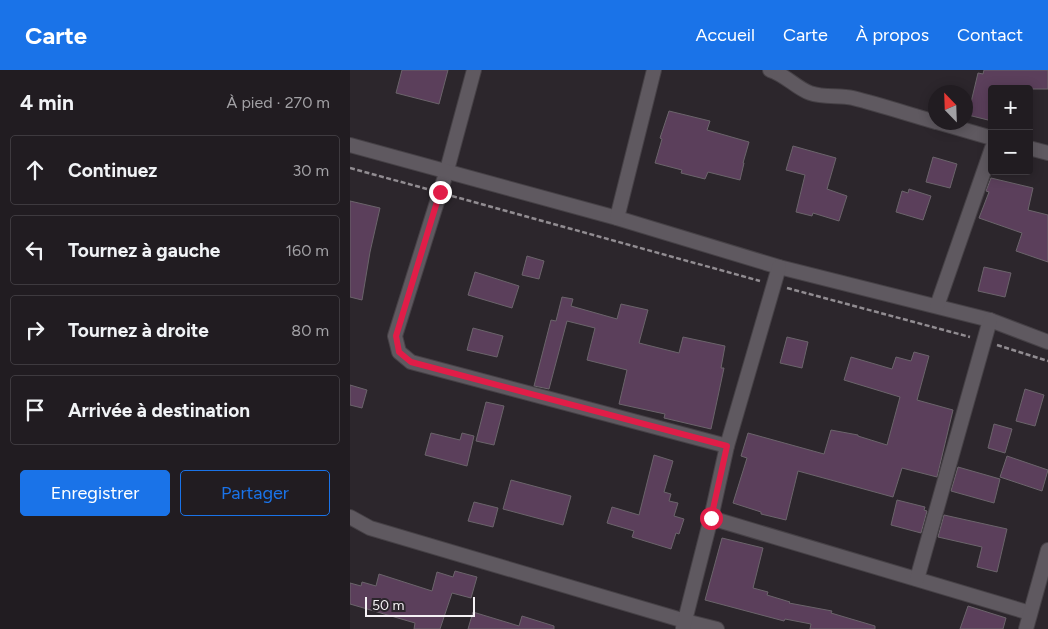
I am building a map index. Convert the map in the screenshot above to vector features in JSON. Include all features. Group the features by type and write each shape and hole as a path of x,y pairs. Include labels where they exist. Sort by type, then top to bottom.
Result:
{"street":[{"path":"474,70 447,170 396,336 399,352 411,362 727,446"},
{"path":"618,218 654,70"},
{"path":"770,70 791,80 808,93 854,99 928,120"},
{"path":"964,130 988,137"},
{"path":"350,145 618,218 779,267 990,320 1048,342"},
{"path":"1033,149 1048,153"},
{"path":"937,306 988,159"},
{"path":"683,625 711,518 727,446 779,267"},
{"path":"917,579 990,320"},
{"path":"350,517 370,528 683,625 717,629"},
{"path":"711,518 1030,613"},
{"path":"1026,629 1048,550"}],"path":[{"path":"350,168 984,341 1048,361"}],"building":[{"path":"402,70 448,70 439,104 396,93"},
{"path":"984,70 1048,70 1048,89 1033,89 1033,85 988,85 988,120 973,116 973,94 978,73 983,74"},
{"path":"669,111 710,121 707,130 749,142 740,180 708,172 705,179 681,173 682,170 655,163 662,139 660,138"},
{"path":"793,146 836,158 827,189 847,196 839,221 813,213 812,216 796,212 805,175 786,170"},
{"path":"933,157 957,164 950,188 926,182"},
{"path":"991,178 1033,188 1028,210 1048,215 1048,262 1016,251 1022,233 979,218 989,192 986,191"},
{"path":"909,189 931,196 923,220 896,212 902,191 908,193"},
{"path":"350,201 380,208 362,300 350,297"},
{"path":"527,256 544,261 539,279 522,275"},
{"path":"984,267 1011,273 1005,297 978,291"},
{"path":"475,272 519,286 512,308 468,295"},
{"path":"562,297 573,299 571,306 617,319 621,304 648,310 639,343 679,353 683,337 725,346 721,368 724,368 711,429 664,418 665,414 619,404 627,370 587,360 595,328 567,321 549,389 534,386 551,320 556,321"},
{"path":"473,328 503,336 497,357 467,350"},
{"path":"787,337 808,342 802,368 780,363"},
{"path":"914,352 929,356 917,400 953,410 937,477 902,468 893,497 798,471 786,520 761,514 761,512 733,503 747,458 741,456 748,433 824,454 831,430 858,435 887,445 900,397 844,380 851,357 892,369 896,357 911,361"},
{"path":"350,385 367,390 362,408 350,405"},
{"path":"1025,389 1044,395 1035,426 1016,421"},
{"path":"486,402 504,406 494,445 476,441"},
{"path":"994,424 1012,429 1005,453 988,448"},
{"path":"431,433 460,440 462,433 474,436 467,466 425,455"},
{"path":"654,455 673,461 664,492 671,494 669,501 678,503 674,516 684,519 679,534 676,533 671,549 632,537 634,531 607,523 612,507 639,515"},
{"path":"1007,456 1048,470 1042,491 1000,477"},
{"path":"958,467 1000,479 994,503 951,491"},
{"path":"511,480 571,496 563,525 503,509"},
{"path":"897,500 925,507 924,510 927,511 921,533 891,525"},
{"path":"474,502 498,508 493,527 468,521"},
{"path":"944,515 1007,529 997,572 977,567 982,547 938,537"},
{"path":"722,538 763,548 753,588 768,592 767,595 789,603 832,611 831,613 875,626 875,629 810,629 811,624 785,619 784,621 705,600"},
{"path":"455,571 477,577 471,598 452,593 440,629 414,629 415,623 350,604 350,583 361,586 362,582 376,586 379,574 432,591 437,572 453,577"},
{"path":"968,606 1006,618 1003,629 960,629"},
{"path":"473,612 519,626 522,616 554,626 554,629 468,629"}],"route":[{"path":"440,192 396,336 399,352 411,362 727,446 711,518"}]}
